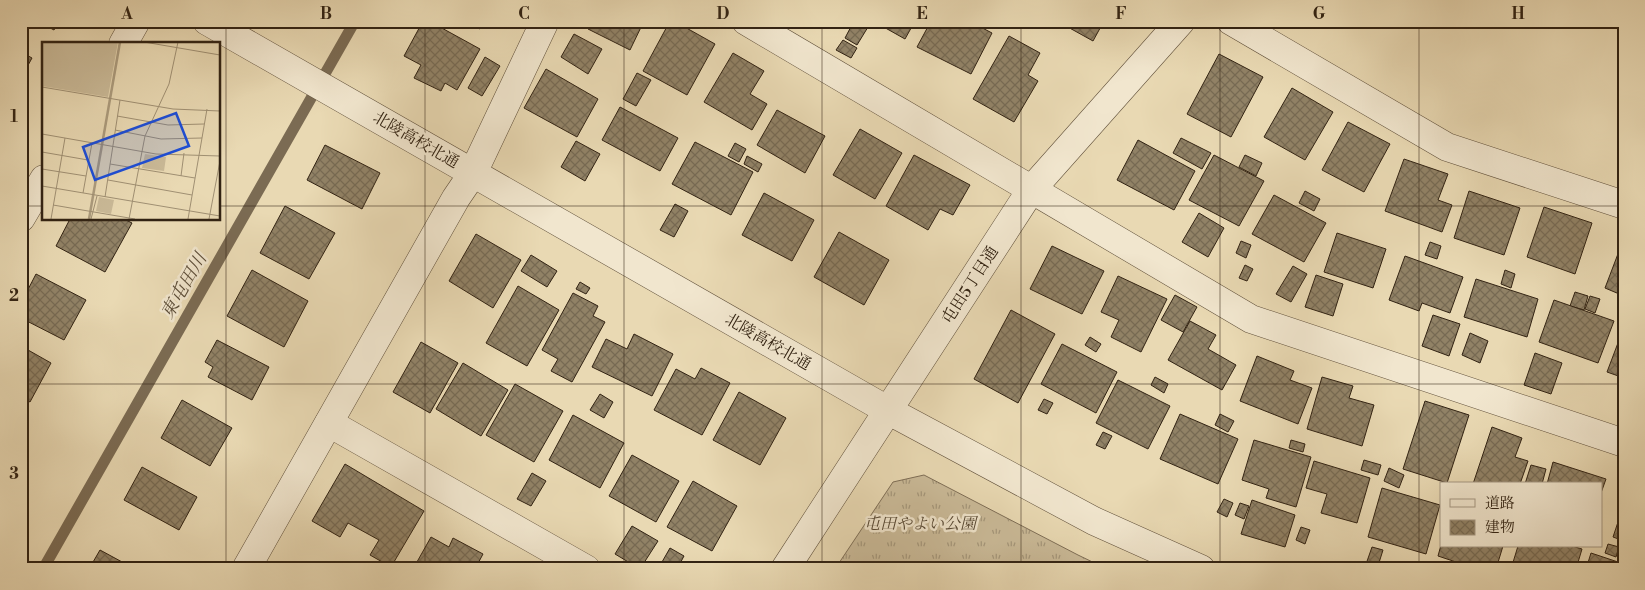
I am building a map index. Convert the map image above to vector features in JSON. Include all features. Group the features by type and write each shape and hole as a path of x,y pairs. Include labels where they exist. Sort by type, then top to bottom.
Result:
{"street":[{"path":"124,42 136,21"},
{"name":"北陵高校北通","path":"207,21 889,411 1094,521 1201,569"},
{"path":"246,569 456,198 473,172 544,21"},
{"path":"746,21 1252,319 1624,444"},
{"name":"屯田5丁目通","path":"785,569 1031,190 1181,21"},
{"path":"1231,21 1447,147 1624,205"},
{"path":"21,218 42,182"},
{"path":"329,423 586,569"}],"green space":[{"name":"屯田やよい公園","path":"924,475 1107,569 835,569 893,482"}],"building":[{"path":"37,21 59,21 54,30"},
{"path":"423,21 429,21 480,49 457,90 445,83 441,91 414,78 421,65 404,56"},
{"path":"466,21 485,21 480,29"},
{"path":"592,21 644,21 630,50 588,29"},
{"path":"670,21 674,21 715,44 687,95 643,71"},
{"path":"854,21 868,27 857,45 845,38"},
{"path":"873,21 915,21 905,39"},
{"path":"931,21 969,21 992,33 971,74 917,47"},
{"path":"1057,21 1104,21 1093,41"},
{"path":"574,34 602,49 588,74 561,57"},
{"path":"1009,36 1040,53 1028,75 1038,81 1014,122 973,99"},
{"path":"843,40 857,48 851,58 836,50"},
{"path":"21,52 32,58 21,78"},
{"path":"733,53 764,71 750,94 767,104 752,130 704,102"},
{"path":"1219,54 1263,77 1231,137 1187,114"},
{"path":"485,57 500,66 482,96 468,88"},
{"path":"546,69 598,99 577,137 524,108"},
{"path":"637,73 651,80 636,106 623,99"},
{"path":"1292,88 1333,112 1305,160 1264,137"},
{"path":"620,107 678,138 660,171 602,140"},
{"path":"777,110 825,136 805,173 757,145"},
{"path":"1348,122 1390,144 1364,192 1322,170"},
{"path":"860,129 902,153 875,199 833,175"},
{"path":"1181,138 1211,153 1202,169 1173,153"},
{"path":"1138,140 1195,171 1174,210 1117,180"},
{"path":"576,141 600,154 585,181 561,167"},
{"path":"695,142 753,172 731,215 672,184"},
{"path":"735,143 746,149 739,162 728,156"},
{"path":"325,145 380,173 362,209 307,180"},
{"path":"914,155 970,185 953,215 940,209 928,230 886,206"},
{"path":"1214,155 1264,181 1239,226 1189,200"},
{"path":"1245,155 1262,163 1256,176 1239,167"},
{"path":"747,156 762,164 758,172 744,164"},
{"path":"1404,159 1448,174 1438,200 1452,205 1442,232 1385,211"},
{"path":"1305,191 1320,199 1314,211 1299,203"},
{"path":"1469,191 1520,208 1504,255 1454,238"},
{"path":"764,193 814,220 792,261 742,235"},
{"path":"1274,195 1326,223 1304,262 1252,234"},
{"path":"675,204 688,211 674,237 660,230"},
{"path":"285,206 335,233 309,279 260,253"},
{"path":"1544,207 1592,223 1575,274 1527,257"},
{"path":"1199,213 1224,228 1208,257 1182,242"},
{"path":"69,220 126,220 132,223 105,272 56,246"},
{"path":"839,232 889,260 864,305 814,277"},
{"path":"1337,233 1386,249 1373,288 1324,272"},
{"path":"476,234 521,260 493,308 449,281"},
{"path":"1624,238 1624,296 1605,288"},
{"path":"1241,241 1251,245 1246,258 1236,253"},
{"path":"1430,242 1441,246 1437,259 1425,255"},
{"path":"1052,246 1104,271 1082,314 1030,289"},
{"path":"531,255 557,271 547,287 521,271"},
{"path":"1405,256 1463,277 1450,313 1422,303 1419,311 1389,300"},
{"path":"1245,265 1253,269 1247,281 1239,278"},
{"path":"1293,266 1307,274 1291,302 1276,294"},
{"path":"252,270 308,301 284,347 227,316"},
{"path":"1505,270 1515,274 1511,288 1501,284"},
{"path":"36,274 86,300 64,340 21,318 21,303"},
{"path":"1316,275 1343,284 1333,316 1305,307"},
{"path":"1118,276 1167,299 1141,352 1111,337 1119,320 1101,312"},
{"path":"1476,279 1538,299 1527,337 1464,317"},
{"path":"580,282 590,288 586,294 576,289"},
{"path":"518,286 559,310 527,366 486,343"},
{"path":"1575,292 1588,296 1584,310 1570,306"},
{"path":"573,293 598,306 593,316 605,322 572,382 551,371 558,359 542,350"},
{"path":"1175,295 1197,307 1183,332 1161,320"},
{"path":"1590,296 1600,299 1595,313 1585,309"},
{"path":"1554,300 1614,321 1598,363 1539,342"},
{"path":"1011,310 1055,334 1018,403 974,379"},
{"path":"1433,315 1460,324 1449,356 1422,346"},
{"path":"1190,321 1216,335 1208,349 1236,365 1222,390 1168,360"},
{"path":"1624,327 1624,378 1607,372"},
{"path":"1470,333 1488,341 1480,363 1462,355"},
{"path":"634,334 673,354 652,396 592,367 606,339 627,349"},
{"path":"1090,337 1101,344 1096,352 1085,345"},
{"path":"217,340 269,367 252,400 208,377 213,367 205,362"},
{"path":"421,342 458,363 430,413 393,392"},
{"path":"1062,344 1117,372 1096,413 1041,384"},
{"path":"21,346 51,363 30,402 21,397"},
{"path":"1535,353 1562,363 1551,394 1524,385"},
{"path":"1257,356 1294,371 1290,380 1312,388 1298,424 1240,401"},
{"path":"463,363 508,390 481,436 436,409"},
{"path":"701,368 730,383 702,435 654,410 676,369 695,379"},
{"path":"1155,377 1168,384 1164,393 1151,385"},
{"path":"1322,377 1353,386 1349,398 1374,405 1362,446 1307,429"},
{"path":"1118,380 1170,406 1148,449 1096,423"},
{"path":"515,384 563,411 534,462 486,435"},
{"path":"739,392 786,418 760,465 713,440"},
{"path":"600,394 613,402 604,418 590,410"},
{"path":"1044,399 1053,403 1047,414 1038,410"},
{"path":"182,400 232,428 210,466 161,438"},
{"path":"1425,401 1469,415 1447,482 1403,469"},
{"path":"1180,414 1238,439 1218,484 1160,459"},
{"path":"1220,414 1234,421 1228,432 1215,425"},
{"path":"573,415 624,443 600,488 549,460"},
{"path":"1492,427 1522,438 1515,457 1528,461 1521,482 1474,482"},
{"path":"1103,432 1112,436 1105,449 1096,445"},
{"path":"1254,440 1311,457 1296,507 1266,498 1269,489 1242,480"},
{"path":"1291,440 1305,444 1303,452 1289,448"},
{"path":"632,455 679,481 656,522 609,496"},
{"path":"1364,460 1381,465 1378,475 1361,470"},
{"path":"1314,461 1370,478 1357,523 1321,513 1327,494 1306,488"},
{"path":"1553,462 1606,479 1602,490 1602,482 1548,482"},
{"path":"345,464 424,511 391,567 370,555 379,540 348,523 340,537 312,521"},
{"path":"1531,465 1546,469 1543,482 1526,482"},
{"path":"142,467 197,497 179,530 124,500"},
{"path":"1389,468 1404,475 1399,488 1384,481"},
{"path":"532,473 546,481 531,506 517,499"},
{"path":"693,481 737,506 712,551 667,527"},
{"path":"1382,488 1440,505 1426,554 1368,537"},
{"path":"1224,499 1233,503 1227,517 1217,512"},
{"path":"1252,500 1295,515 1285,547 1241,534"},
{"path":"1240,503 1249,506 1244,519 1235,515"},
{"path":"1624,504 1624,541 1613,537"},
{"path":"632,526 658,541 640,569 615,554"},
{"path":"1301,527 1310,530 1305,544 1296,540"},
{"path":"431,537 449,547 453,538 483,554 475,569 413,569"},
{"path":"1608,544 1619,547 1616,557 1605,553"},
{"path":"1372,547 1383,550 1377,569 1365,567"},
{"path":"670,548 684,556 677,569 658,569"},
{"path":"1440,548 1502,548 1496,569 1477,569 1438,556"},
{"path":"1517,548 1582,549 1576,569 1511,569"},
{"path":"100,550 135,569 89,569"},
{"path":"1591,553 1624,564 1624,569 1586,569"}],"waterway":[{"name":"東屯田川","path":"43,569 355,21"}]}
